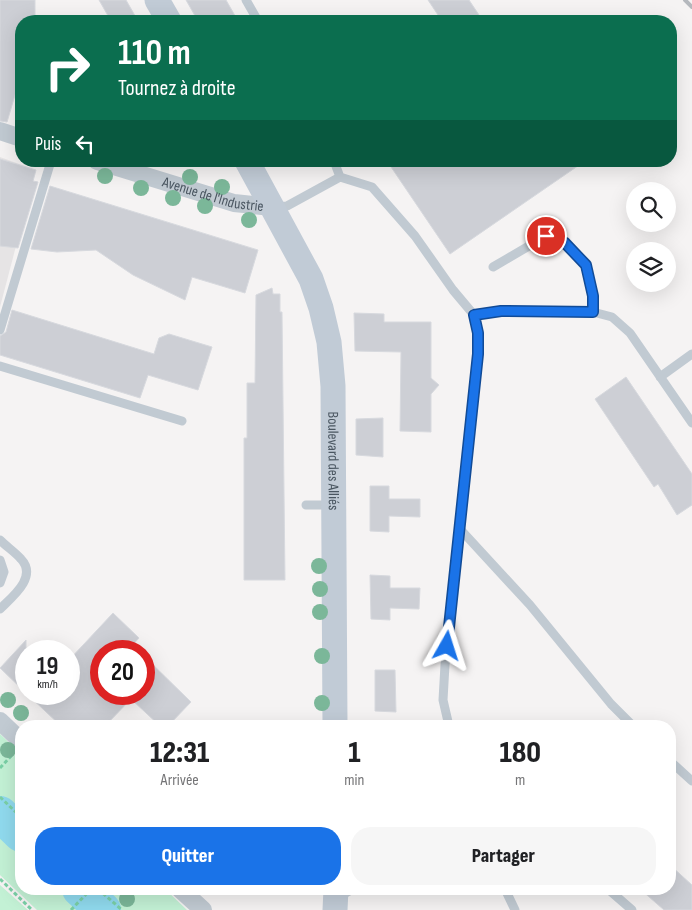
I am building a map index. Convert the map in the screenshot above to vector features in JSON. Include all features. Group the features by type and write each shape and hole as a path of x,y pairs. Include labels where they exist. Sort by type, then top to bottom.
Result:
{"main road":[{"path":"157,0 166,15"},
{"name":"Boulevard des Alliés","path":"250,167 311,279 321,308 329,342 332,386 335,720"}],"street":[{"path":"0,131 15,136"},
{"name":"Avenue de l'Industrie","path":"116,167 234,204 272,207"},
{"path":"0,721 15,735"},
{"path":"187,895 203,910"}],"lane":[{"path":"246,0 255,15"},
{"path":"0,330 49,167"},
{"path":"336,167 340,178"},
{"path":"272,207 287,206 340,178 372,187 415,236 453,290 474,315 478,333 478,354 445,665 443,700 448,720"},
{"path":"493,268 546,236 565,243 586,265 593,296 593,312"},
{"path":"474,315 501,311 593,312 612,317 630,333 692,423"},
{"path":"660,377 692,354"},
{"path":"0,366 182,421"},
{"path":"306,505 333,505"},
{"path":"460,529 530,605 627,720"},
{"path":"0,540 26,565 26,572 22,587 0,609"},
{"path":"0,560 4,572 0,583"},
{"path":"676,766 692,781"},
{"path":"508,895 515,910"},
{"path":"615,895 632,910"}],"path":[{"path":"0,797 15,811"},
{"path":"0,879 15,894"},
{"path":"17,895 32,910"},
{"path":"72,908 85,895"},
{"path":"105,895 122,910"}],"shaded area":[{"path":"0,157 15,162 15,167 28,167 36,170 0,307"}],"green space":[{"path":"0,734 15,748 15,889 0,875"},
{"path":"0,885 28,910 0,910"},
{"path":"21,895 171,895 187,910 37,910"}],"building":[{"path":"0,0 35,0 35,15 15,15 15,95 7,122 0,121"},
{"path":"99,0 126,0 135,15 108,15"},
{"path":"186,0 226,0 235,15 195,15"},
{"path":"428,0 469,0 479,15 438,15"},
{"path":"0,159 15,164 15,167 26,167 36,170 33,181 38,182 18,248 0,246"},
{"path":"391,167 576,167 450,254"},
{"path":"50,186 258,250 245,293 192,277 185,300 133,275 96,250 57,252 31,249"},
{"path":"272,288 273,294 280,294 280,312 282,312 285,580 244,580 244,438 247,438 247,383 255,383 256,295"},
{"path":"12,310 154,354 159,338 169,334 212,347 198,390 148,375 140,398 0,355 0,336 6,332"},
{"path":"354,313 384,314 384,322 431,322 431,378 439,385 431,394 431,432 400,431 401,352 355,351"},
{"path":"626,377 692,474 692,505 677,515 658,484 654,487 595,399"},
{"path":"383,418 383,457 356,455 356,419"},
{"path":"370,486 389,486 389,499 420,499 420,517 389,516 389,532 370,531"},
{"path":"370,575 390,576 390,588 420,588 419,609 390,608 390,620 371,619"},
{"path":"113,613 139,638 137,640 90,640 90,705 125,705 111,720 55,720 39,705 80,705 80,648"},
{"path":"15,652 15,682 0,668"},
{"path":"155,667 191,702 174,720 154,720 137,705 155,705"},
{"path":"375,670 395,670 396,712 375,711"},
{"path":"676,870 692,885 692,910 664,910 647,895 676,895"}],"waterway":[{"path":"0,814 15,828"},
{"path":"87,895 103,910"}],"railway":[{"path":"685,0 692,7"}],"route":[{"path":"447,646 479,342 474,315 501,311 593,312 593,296 586,265 565,243 546,236"}]}
